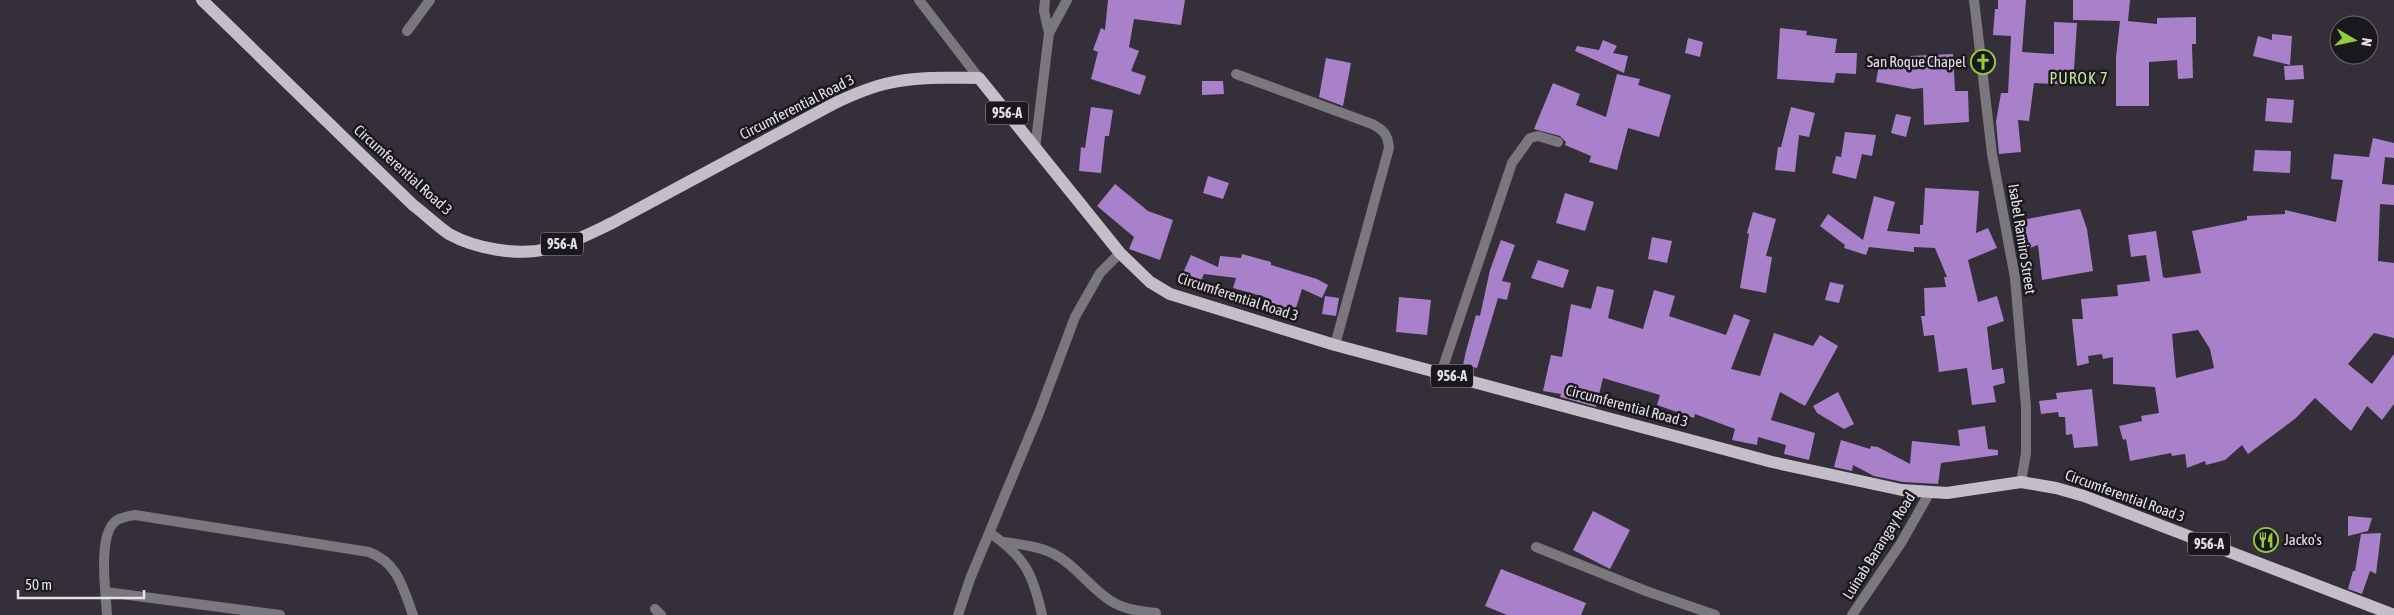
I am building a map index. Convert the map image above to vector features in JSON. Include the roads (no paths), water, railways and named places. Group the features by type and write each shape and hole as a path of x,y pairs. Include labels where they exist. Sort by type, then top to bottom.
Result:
{"main road":[{"name":"Circumferential Road 3","path":"202,0 413,205 450,234 472,243 495,249 521,251 546,249 574,240 621,219 834,103 865,90 890,82 917,79 979,78 1120,253 1144,276 1170,294 1334,345 1772,462 1880,486 1947,493 2021,482 2056,488 2084,496 2389,614"}],"street":[{"path":"407,31 430,0"},
{"path":"919,0 979,78"},
{"path":"1035,149 1049,32 1044,11 1045,0"},
{"path":"1049,32 1067,0"},
{"name":"Isabel Ramiro Street","path":"1974,0 1992,154 2015,278 2026,407 2026,453 2021,482"},
{"path":"1236,74 1372,124 1382,129 1388,136 1389,148 1334,345"},
{"path":"1441,373 1512,162 1530,138 1538,136 1558,142"},
{"path":"958,615 1079,309 1100,273 1120,253"},
{"name":"Luinab Barangay Road","path":"1852,615 1901,543 1930,492"},
{"path":"107,615 104,544 110,528 118,519 135,516 383,557 394,569 413,615"},
{"path":"990,533 1019,557 1031,574 1042,615"},
{"path":"1003,542 1022,544 1052,553 1112,602 1123,607 1156,613"},
{"path":"1536,547 1646,591 1715,615"},
{"path":"106,592 280,615"}],"place":[{"name":"San Roque Chapel","path":"1983,62"},
{"name":"Jacko's","path":"2266,540"}],"district":[{"name":"PUROK 7","path":"2079,78"}]}
